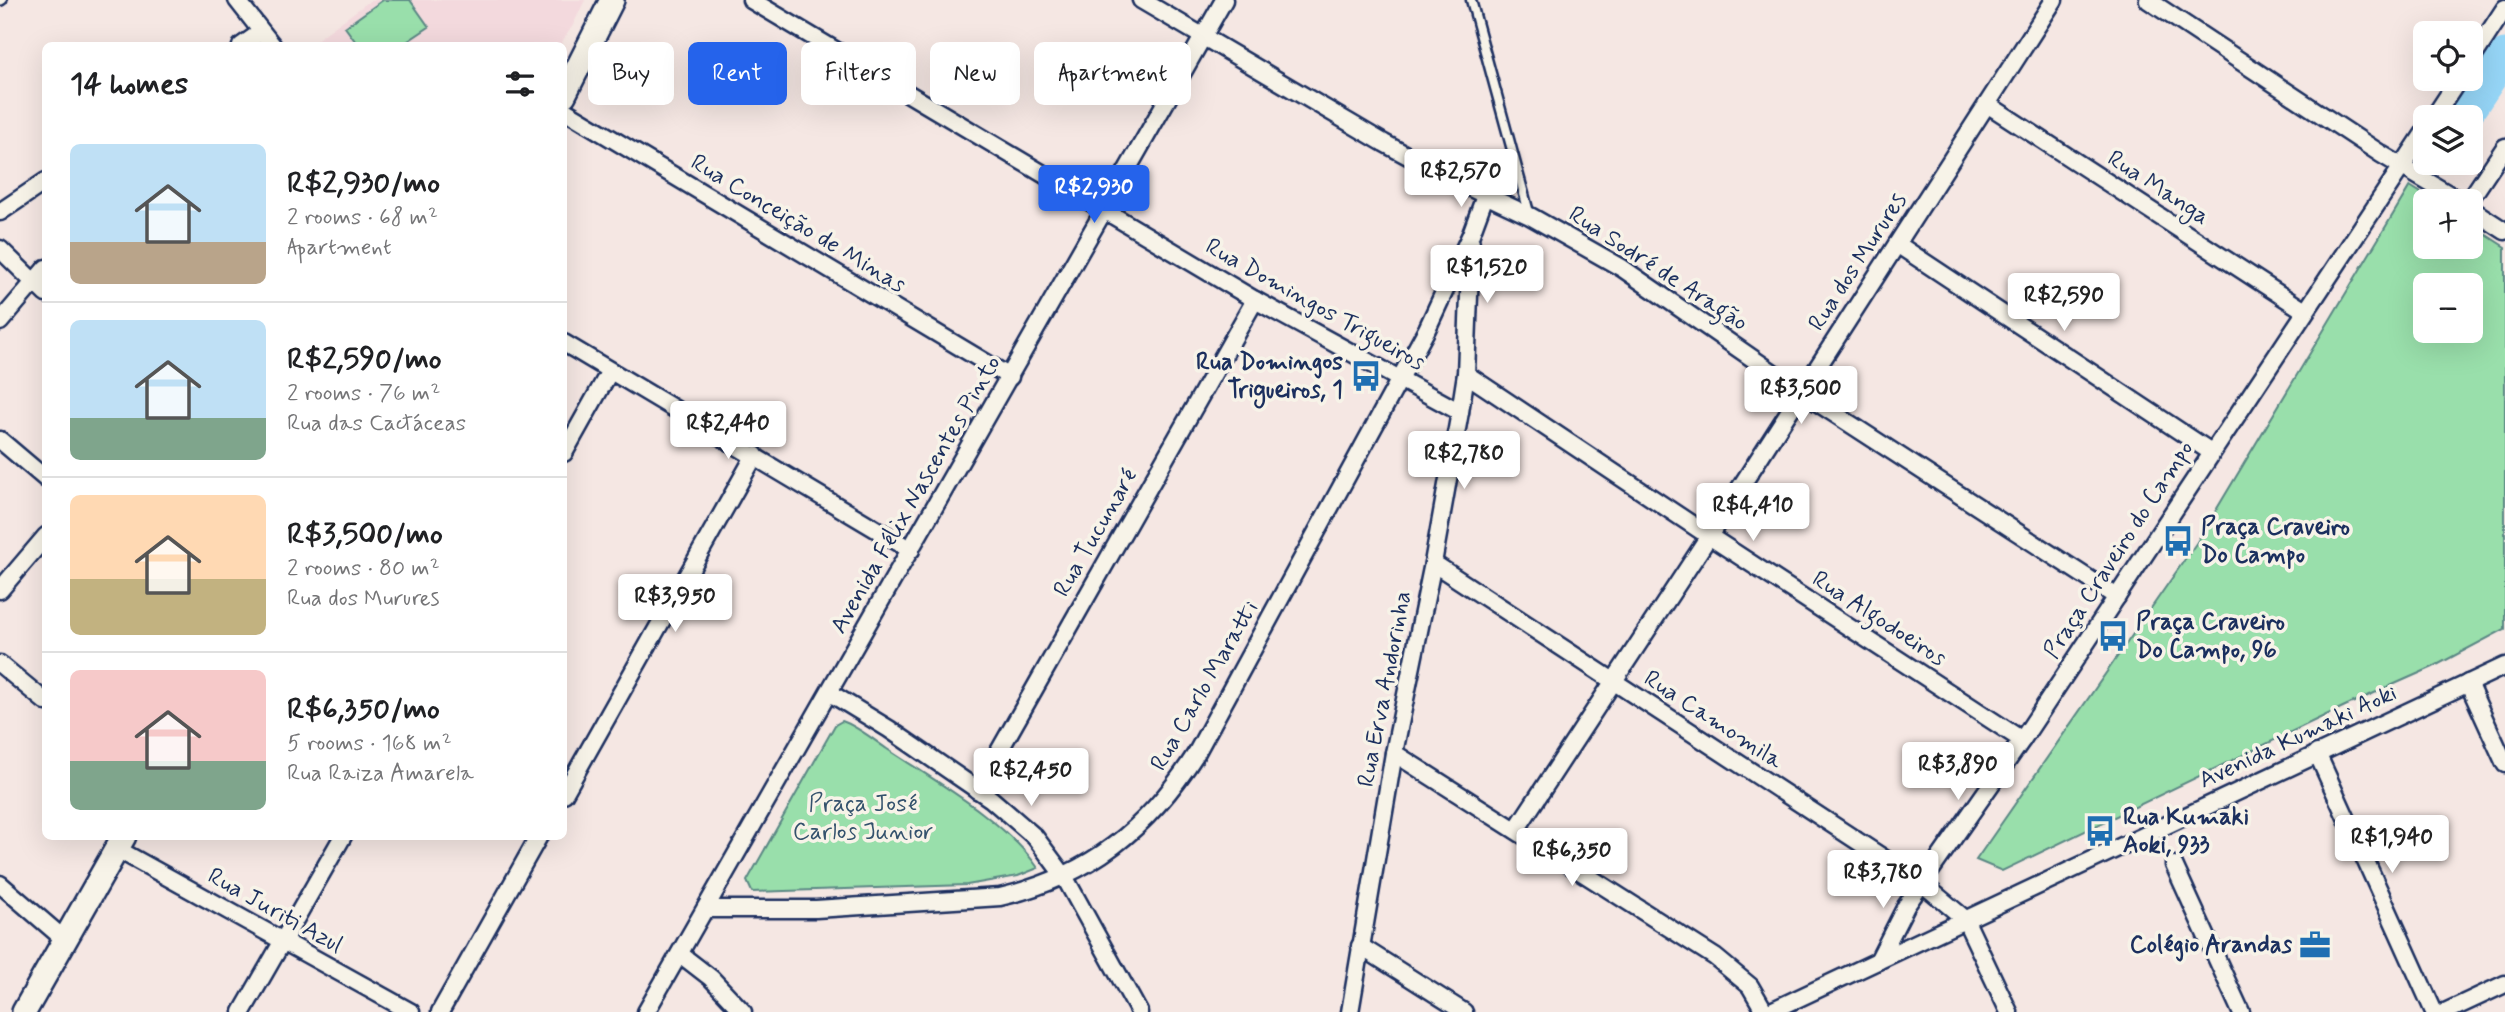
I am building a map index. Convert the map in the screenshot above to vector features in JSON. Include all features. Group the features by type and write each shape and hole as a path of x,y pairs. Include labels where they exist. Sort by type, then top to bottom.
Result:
{"main road":[{"path":"567,89 612,0"},
{"path":"24,1012 120,843"}],"street":[{"path":"237,0 270,42"},
{"name":"Rua Domingos Trigueiros","path":"751,0 1255,300 1460,412"},
{"name":"Rua Sodré de Aragão","path":"1141,0 1384,143 1485,196 1530,216 1622,268 1801,392 2117,597"},
{"name":"Avenida Félix Nascentes Pinto","path":"646,1012 1224,0"},
{"name":"Rua dos Murures","path":"1516,830 2054,0"},
{"path":"2148,0 2439,189"},
{"path":"2483,42 2505,8"},
{"path":"247,42 261,32"},
{"name":"Rua Manga","path":"1987,104 2305,311"},
{"name":"Rua Conceição de Minas","path":"567,112 1010,377"},
{"path":"2477,189 2505,147"},
{"name":"Praça Craveiro do Campo","path":"1878,961 1906,906 2022,740 2413,150"},
{"path":"0,212 42,184"},
{"name":"Rua Carlo Maratti","path":"706,909 816,909 1000,897 1064,876 1109,849 1155,810 1175,787 1197,752 1427,329 1471,234 1485,196"},
{"path":"2483,217 2505,231"},
{"name":"Rua Erva Andorinha","path":"1350,1012 1394,753 1433,563 1466,374 1471,234"},
{"path":"1897,244 2211,452"},
{"path":"0,249 39,288 0,322"},
{"name":"Rua Tucunaré","path":"977,790 1255,300"},
{"path":"567,345 911,550"},
{"path":"567,448 610,371"},
{"name":"Rua Algodoeiros","path":"1466,374 2022,740"},
{"path":"0,440 42,475"},
{"path":"567,788 755,455"},
{"path":"0,590 42,541"},
{"name":"Rua Camomila","path":"1433,563 1923,884 1965,919"},
{"path":"0,664 42,699"},
{"name":"Avenida Kumaki Aoki","path":"1767,1012 2505,666"},
{"path":"2468,683 2505,764"},
{"path":"830,693 889,729 977,790 1035,837 1064,876 1139,1012"},
{"path":"1394,753 1725,964 1751,986 1767,1012"},
{"path":"2317,753 2434,1012"},
{"path":"242,1012 341,840"},
{"path":"440,1012 537,840"},
{"name":"Rua Juriti Azul","path":"120,843 282,941 411,1012"},
{"path":"2174,865 2241,1012"},
{"path":"0,884 65,940"},
{"path":"1965,919 2009,1012"},
{"path":"1360,946 1464,1012"},
{"path":"680,954 711,978 743,1012"},
{"path":"2445,1012 2505,984"}],"lane":[{"path":"1471,0 1530,216"}],"shaded area":[{"path":"371,0 585,0 562,42 313,42"}],"green space":[{"path":"383,0 410,0 429,27 406,42 356,42 345,27"},
{"name":"Praça Craveiro do Campo","path":"2410,186 2415,189 2413,259 2483,259 2483,233 2505,247 2505,629 2433,667 2345,706 2002,871 1976,860 2197,542"},
{"name":"Praça José Carlos Junior","path":"842,721 989,818 1008,834 1038,868 1018,876 967,885 752,892 747,881 835,725"}],"waterway":[{"path":"2472,105 2505,55"}],"place":[{"name":"Rua Domingos Trigueiros, 1","path":"1366,376"},
{"name":"Praça Craveiro Do Campo","path":"2178,541"},
{"name":"Praça Craveiro Do Campo, 96","path":"2113,636"},
{"name":"Rua Kumaki Aoki, 933","path":"2100,831"},
{"name":"Colégio Arandas","path":"2315,945"}]}
